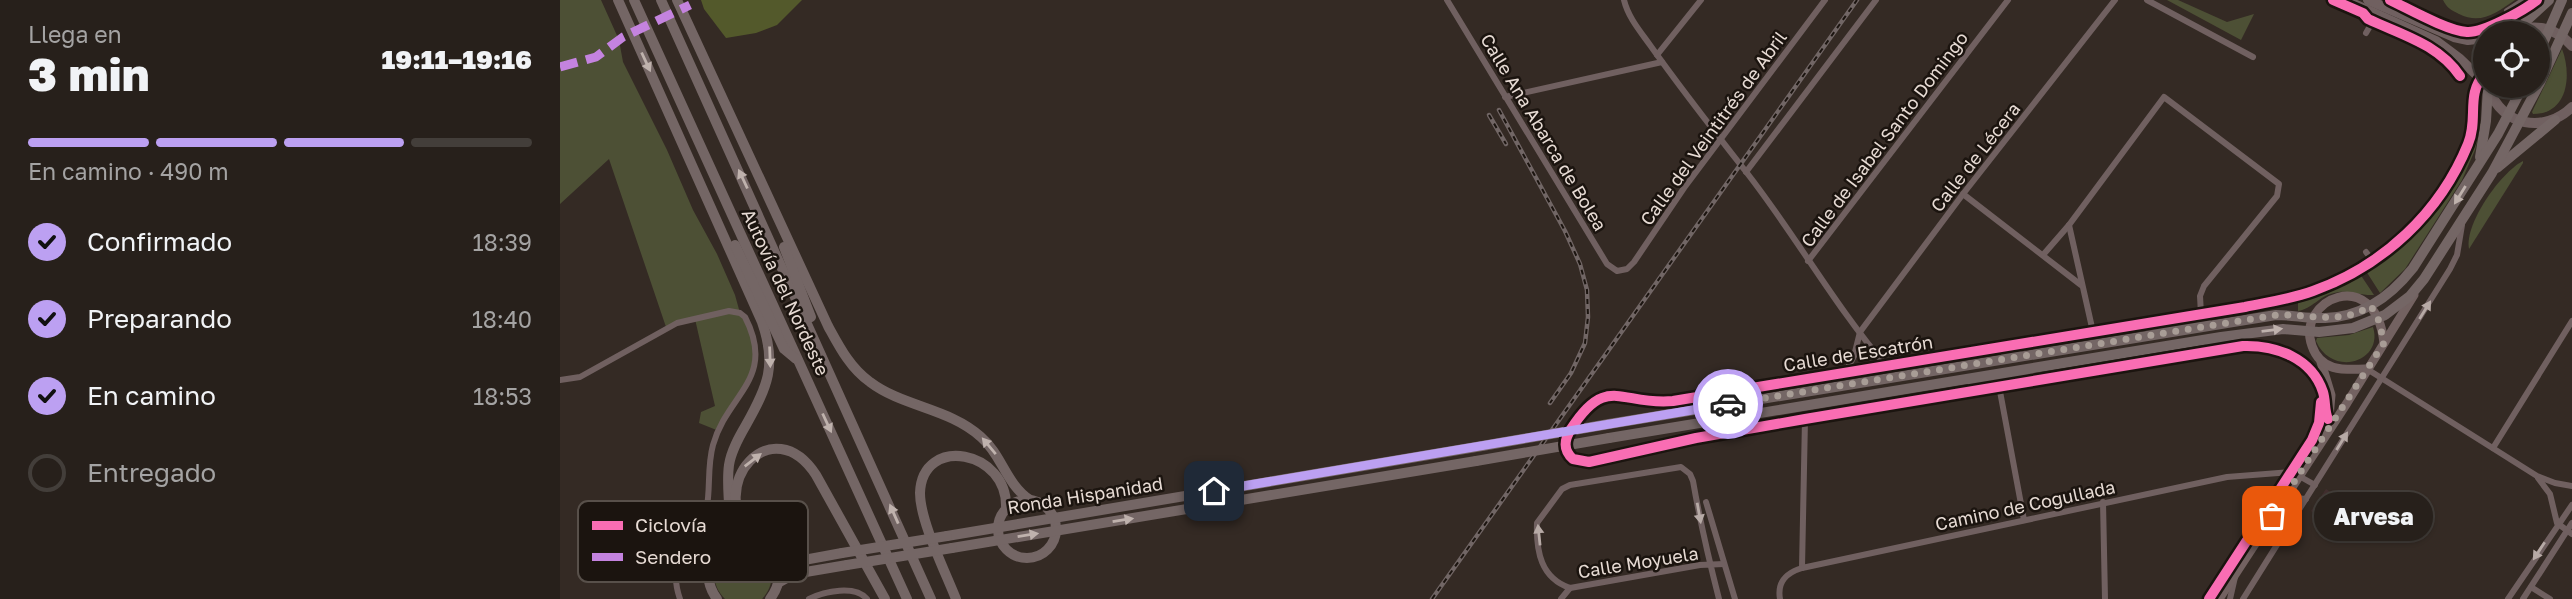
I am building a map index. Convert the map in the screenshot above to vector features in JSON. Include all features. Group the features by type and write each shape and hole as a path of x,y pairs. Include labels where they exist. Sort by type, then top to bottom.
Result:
{"highway":[{"path":"618,0 762,322 771,354 766,387 730,458 729,501"},
{"name":"Autovía del Nordeste","path":"634,0 907,599"},
{"name":"Autovía del Nordeste","path":"661,0 931,599"},
{"path":"677,0 828,326 849,361 869,382 942,413 971,429 992,448 1012,483 1030,500 1046,507 1054,518 1056,531 1049,547 1035,557 1017,556 1007,550 1000,540 998,527 1006,509 1005,493 998,477 990,468 973,458 959,455 946,457 935,463 925,475 921,487 923,511 956,599"},
{"path":"2525,21 2549,0"},
{"path":"2550,27 2562,0"},
{"name":"Ronda Hispanidad","path":"808,572 2235,336 2283,329 2344,330 2378,318 2410,296 2424,279 2492,173 2520,122 2572,13"},
{"path":"2479,165 2486,121 2485,98"},
{"name":"Ronda Hispanidad","path":"808,559 2231,322 2276,315 2313,318 2348,316 2371,306 2401,284 2479,165 2517,98"},
{"path":"2492,173 2556,119"},
{"path":"746,150 806,299 822,353"},
{"path":"690,159 731,236 784,349 798,361"},
{"path":"736,501 742,470 749,460 775,449 802,458 816,475 882,597"},
{"path":"1006,509 1017,502 1030,500"},
{"path":"709,582 717,599"},
{"path":"770,599 778,583"}],"main road":[{"path":"2345,0 2380,6 2446,47 2473,71"},
{"path":"2368,0 2454,37 2473,39"},
{"path":"2550,29 2562,35 2572,46"},
{"path":"2492,98 2508,115 2520,122 2538,124 2572,118"},
{"path":"2556,119 2572,107"},
{"name":"Ronda Hispanidad","path":"2219,599 2424,279"},
{"path":"2328,429 2331,395 2329,380 2312,349 2309,331 2313,318 2320,308 2336,298 2354,298 2371,306 2378,318 2384,343"},
{"path":"2321,362 2339,370 2367,369"}],"street":[{"name":"Calle Ana Abarca de Bolea","path":"1447,0 1607,264 1613,270 1622,271"},
{"path":"1624,0 1626,11 1662,62 1746,172 1887,367"},
{"path":"1657,55 1702,0"},
{"name":"Calle del Veintitrés de Abril","path":"1622,271 1634,262 1825,0"},
{"path":"1746,172 1876,0"},
{"name":"Calle de Isabel Santo Domingo","path":"1808,261 2008,0"},
{"name":"Calle de Lécera","path":"1845,373 1854,356 1860,332 2115,0"},
{"path":"2147,0 2253,57"},
{"path":"2507,10 2524,0"},
{"path":"2365,33 2380,6"},
{"path":"1505,97 1662,62"},
{"path":"2043,255 2069,225 2164,97 2279,184 2277,196 2204,286 2200,296 2201,314"},
{"name":"Calle de Escatrón","path":"2328,419 2317,380 2300,362 2273,348 2249,346 1696,438 1589,462 1573,459 1565,446 1568,434 1585,409 1604,396 1617,395 1642,401 1666,402 1887,367 2294,297 2347,277 2373,261 2411,230 2437,200 2450,181 2473,132 2473,98"},
{"path":"1964,194 2081,285"},
{"path":"2243,599 2450,269 2457,255 2463,215"},
{"path":"2069,225 2093,332"},
{"path":"2366,252 2373,261"},
{"path":"560,380 580,377 677,323 729,311 740,313 748,323 756,351 754,367 713,444 706,501"},
{"path":"2493,448 2572,321"},
{"name":"Ronda Hispanidad","path":"2110,330 2138,330 2190,322 2231,322"},
{"name":"Calle de Escatrón","path":"2185,355 2235,336"},
{"name":"Calle de Escatrón","path":"1937,370 1960,362 2010,353 2049,340"},
{"path":"2388,367 2390,382"},
{"path":"2367,369 2537,477 2572,486"},
{"name":"Ronda Hispanidad","path":"1954,381 1977,383 2048,374 2069,375"},
{"path":"1999,386 2024,520"},
{"path":"1780,599 1782,579 1802,568 1805,419"},
{"name":"Calle Moyuela","path":"1719,599 1709,565 1690,474 1681,467 1570,485 1562,489 1539,519 1537,529 1544,569 1558,584 1570,588 1709,565 1724,564"},
{"name":"Camino de Cogullada","path":"1802,568 2227,478 2292,472 2298,475"},
{"path":"2298,475 2315,485"},
{"path":"2537,477 2550,494 2557,523 2569,532"},
{"path":"2272,516 2295,498 2306,499"},
{"name":"Calle Moyuela","path":"1706,502 1735,599"},
{"path":"2104,502 2105,599"},
{"path":"2508,599 2557,523 2572,505"},
{"path":"2523,599 2569,532 2572,523"},
{"path":"2231,599 2235,574"},
{"path":"2531,587 2550,599"},
{"name":"Calle Moyuela","path":"1561,599 1570,588"},
{"path":"810,599 820,594 849,591 858,592 867,599"}],"shaded area":[{"path":"2326,489 2372,520 2358,542 2311,511"}],"green space":[{"path":"560,0 601,0 619,40 623,62 667,150 693,210 717,254 740,313 752,334 754,367 719,431 699,423 701,412 715,406 695,319 666,327 609,159 560,204"},
{"path":"701,0 802,0 777,25 756,33 726,38 704,9"},
{"path":"2167,0 2178,0 2227,22 2254,14 2241,40"},
{"path":"2443,0 2515,0 2495,13 2474,18 2454,11"},
{"path":"2562,49 2567,70 2560,100 2545,112 2533,114 2539,98 2550,98 2550,74"},
{"path":"2478,123 2481,124 2475,150 2462,180 2405,269 2380,293 2366,271 2403,242 2437,208 2463,168"},
{"path":"2523,161 2469,249 2472,226 2478,213 2495,187"},
{"path":"2360,274 2374,295 2334,293 2298,311 2298,300"},
{"path":"2373,327 2371,349 2364,357 2355,361 2333,359 2323,352 2316,341 2317,338 2349,335"},
{"path":"715,582 771,582 762,599 725,599"}],"railway":[{"path":"1432,599 1857,0"},
{"path":"1499,110 1565,231 1580,264 1587,290 1585,343 1571,373 1550,403"},
{"path":"1489,115 1506,144"}],"marked path":[{"path":"560,67 596,57 623,37 690,5"}],"cycle path":[{"path":"2333,0 2430,48 2460,76"},
{"path":"2390,0 2439,24 2467,32 2492,25 2537,0"},
{"path":"2328,419 2318,380 2302,362 2280,351 2243,346 1696,438 1589,462 1573,459 1567,452 1566,445 1569,433 1584,412 1605,397 1673,401 2245,307 2313,291 2339,280 2385,252 2425,214 2442,193 2468,144 2474,98"},
{"path":"2209,599 2312,440 2319,423 2321,402"}],"way so far":[{"path":"1728,404 2276,315 2313,318 2348,316 2371,306 2379,321 2384,343 2272,516"}],"place":[{"name":"Arvesa","path":"2272,516"}],"route":[{"path":"1214,491 1728,404"}]}
